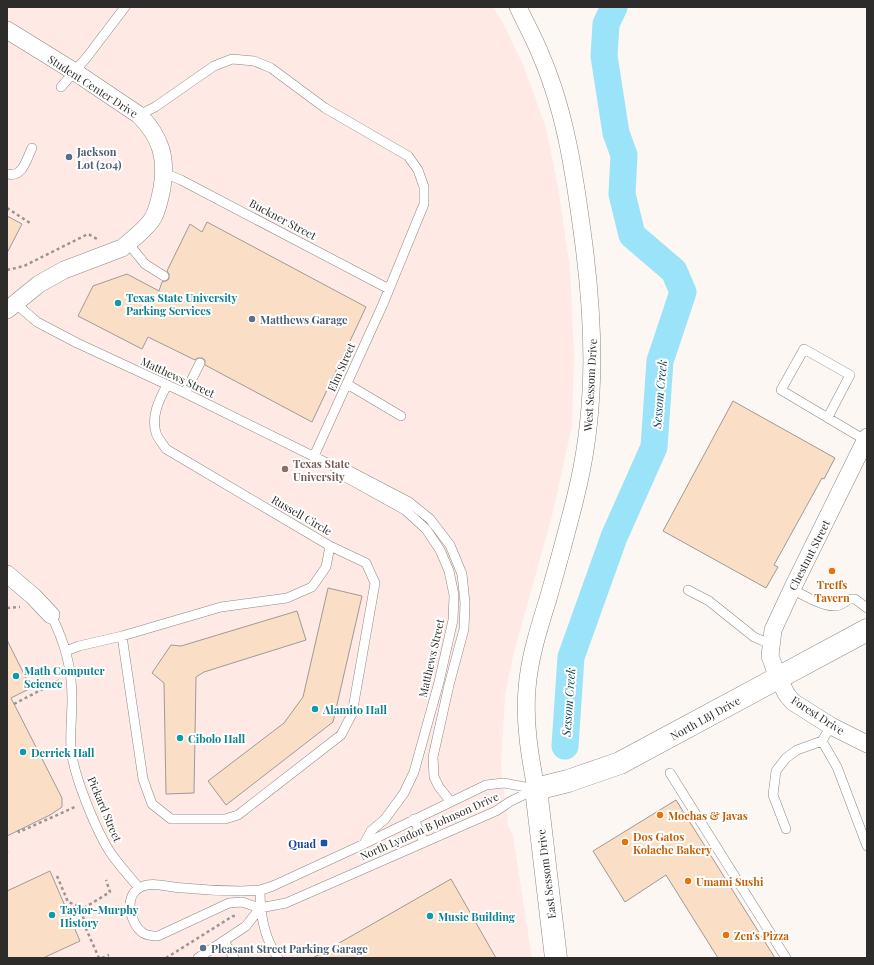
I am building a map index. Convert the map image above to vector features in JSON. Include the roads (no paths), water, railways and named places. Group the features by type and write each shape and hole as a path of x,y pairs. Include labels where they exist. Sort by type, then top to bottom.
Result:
{"street":[{"name":"West Sessom Drive","path":"518,7 543,59 565,131 573,168 581,222 592,321 591,407 586,448 568,529 530,664 527,688 527,740 536,789"},
{"name":"Student Center Drive","path":"7,30 75,72 139,115 148,124 155,135 162,153 164,173 160,199 153,218 128,244 122,248 64,270 39,284 11,306"},
{"name":"Chestnut Street","path":"778,678 770,656 770,644 773,630 866,439"},
{"path":"7,574 33,596 51,615"},
{"name":"North LBJ Drive","path":"536,789 580,777 620,763 867,630"},
{"name":"Forest Drive","path":"778,678 787,695 793,702 831,726 867,744"},
{"name":"East Sessom Drive","path":"536,789 556,958"}],"lane":[{"path":"61,87 75,72 124,7"},
{"name":"Elm Street","path":"139,115 155,107 214,66 232,59 254,61 271,68 325,108 408,156 418,170 424,187 424,204 389,289 314,456"},
{"path":"7,174 12,176 19,173 23,168 32,148"},
{"name":"Buckner Street","path":"164,173 182,180 389,289"},
{"path":"128,244 145,264 164,276"},
{"name":"Matthews Street","path":"11,306 37,322 77,343 185,393 335,467 344,468 409,502 430,519 450,545 462,574 465,603 464,629 449,685 433,757 434,777 439,787 451,802"},
{"path":"828,417 850,375 804,349 781,390 866,439"},
{"path":"185,393 200,363"},
{"path":"347,384 401,416"},
{"name":"Russell Circle","path":"66,651 79,646 122,636 221,607 287,598 312,587 326,567 330,546 166,449 156,434 153,418 160,398 167,385"},
{"name":"Matthews Street","path":"335,467 340,474 405,510 426,529 440,550 449,572 454,594 453,620 450,636 414,772 404,793 385,819 371,831 364,844"},
{"path":"122,636 143,779 152,804 171,819 225,819 238,815 342,736 352,714 375,583 366,563 330,546"},
{"path":"792,589 826,605 836,606 843,604 849,599 855,599 867,608"},
{"path":"688,590 709,601 754,637 770,644"},
{"name":"Pickard Street","path":"51,615 60,633 66,651 71,679 71,748 76,772 95,822 112,854 139,888"},
{"path":"786,829 773,795 776,772 786,758 796,750 822,741 831,726"},
{"path":"822,741 837,767 867,846"},
{"path":"670,773 786,958"},
{"name":"North Lyndon B Johnson Drive","path":"504,783 536,789 496,811 286,903 260,908 242,902 229,903 158,936 149,936 138,929 132,920 130,910 131,900 133,893 139,888 149,885 161,885 176,888 216,891 260,890 275,885 364,844 486,785 504,783"},
{"path":"414,819 424,842"},
{"path":"260,890 260,908 265,934 278,958"},
{"path":"198,958 246,926 260,908"},
{"path":"224,941 234,958"}],"waterway":[{"name":"Sessom Creek","path":"565,746 571,657 614,537 654,447 660,361 683,292 674,271 632,235 622,194 624,155 616,133 604,56 606,24 614,7"}],"place":[{"name":"Jackson Lot (204)","path":"69,157"},
{"name":"Texas State University Parking Services","path":"118,303"},
{"name":"Matthews Garage","path":"252,319"},
{"name":"Texas State University","path":"285,469"},
{"name":"Treffs Tavern","path":"832,571"},
{"name":"Math Computer Science","path":"16,676"},
{"name":"Alamito Hall","path":"315,709"},
{"name":"Cibolo Hall","path":"180,738"},
{"name":"Derrick Hall","path":"23,752"},
{"name":"Mochas & Javas","path":"660,815"},
{"name":"Dos Gatos Kolache Bakery","path":"625,842"},
{"name":"Quad","path":"324,843"},
{"name":"Umami Sushi","path":"688,881"},
{"name":"Taylor-Murphy History","path":"52,915"},
{"name":"Music Building","path":"430,916"},
{"name":"Zen's Pizza","path":"726,935"},
{"name":"Pleasant Street Parking Garage","path":"203,948"}]}
